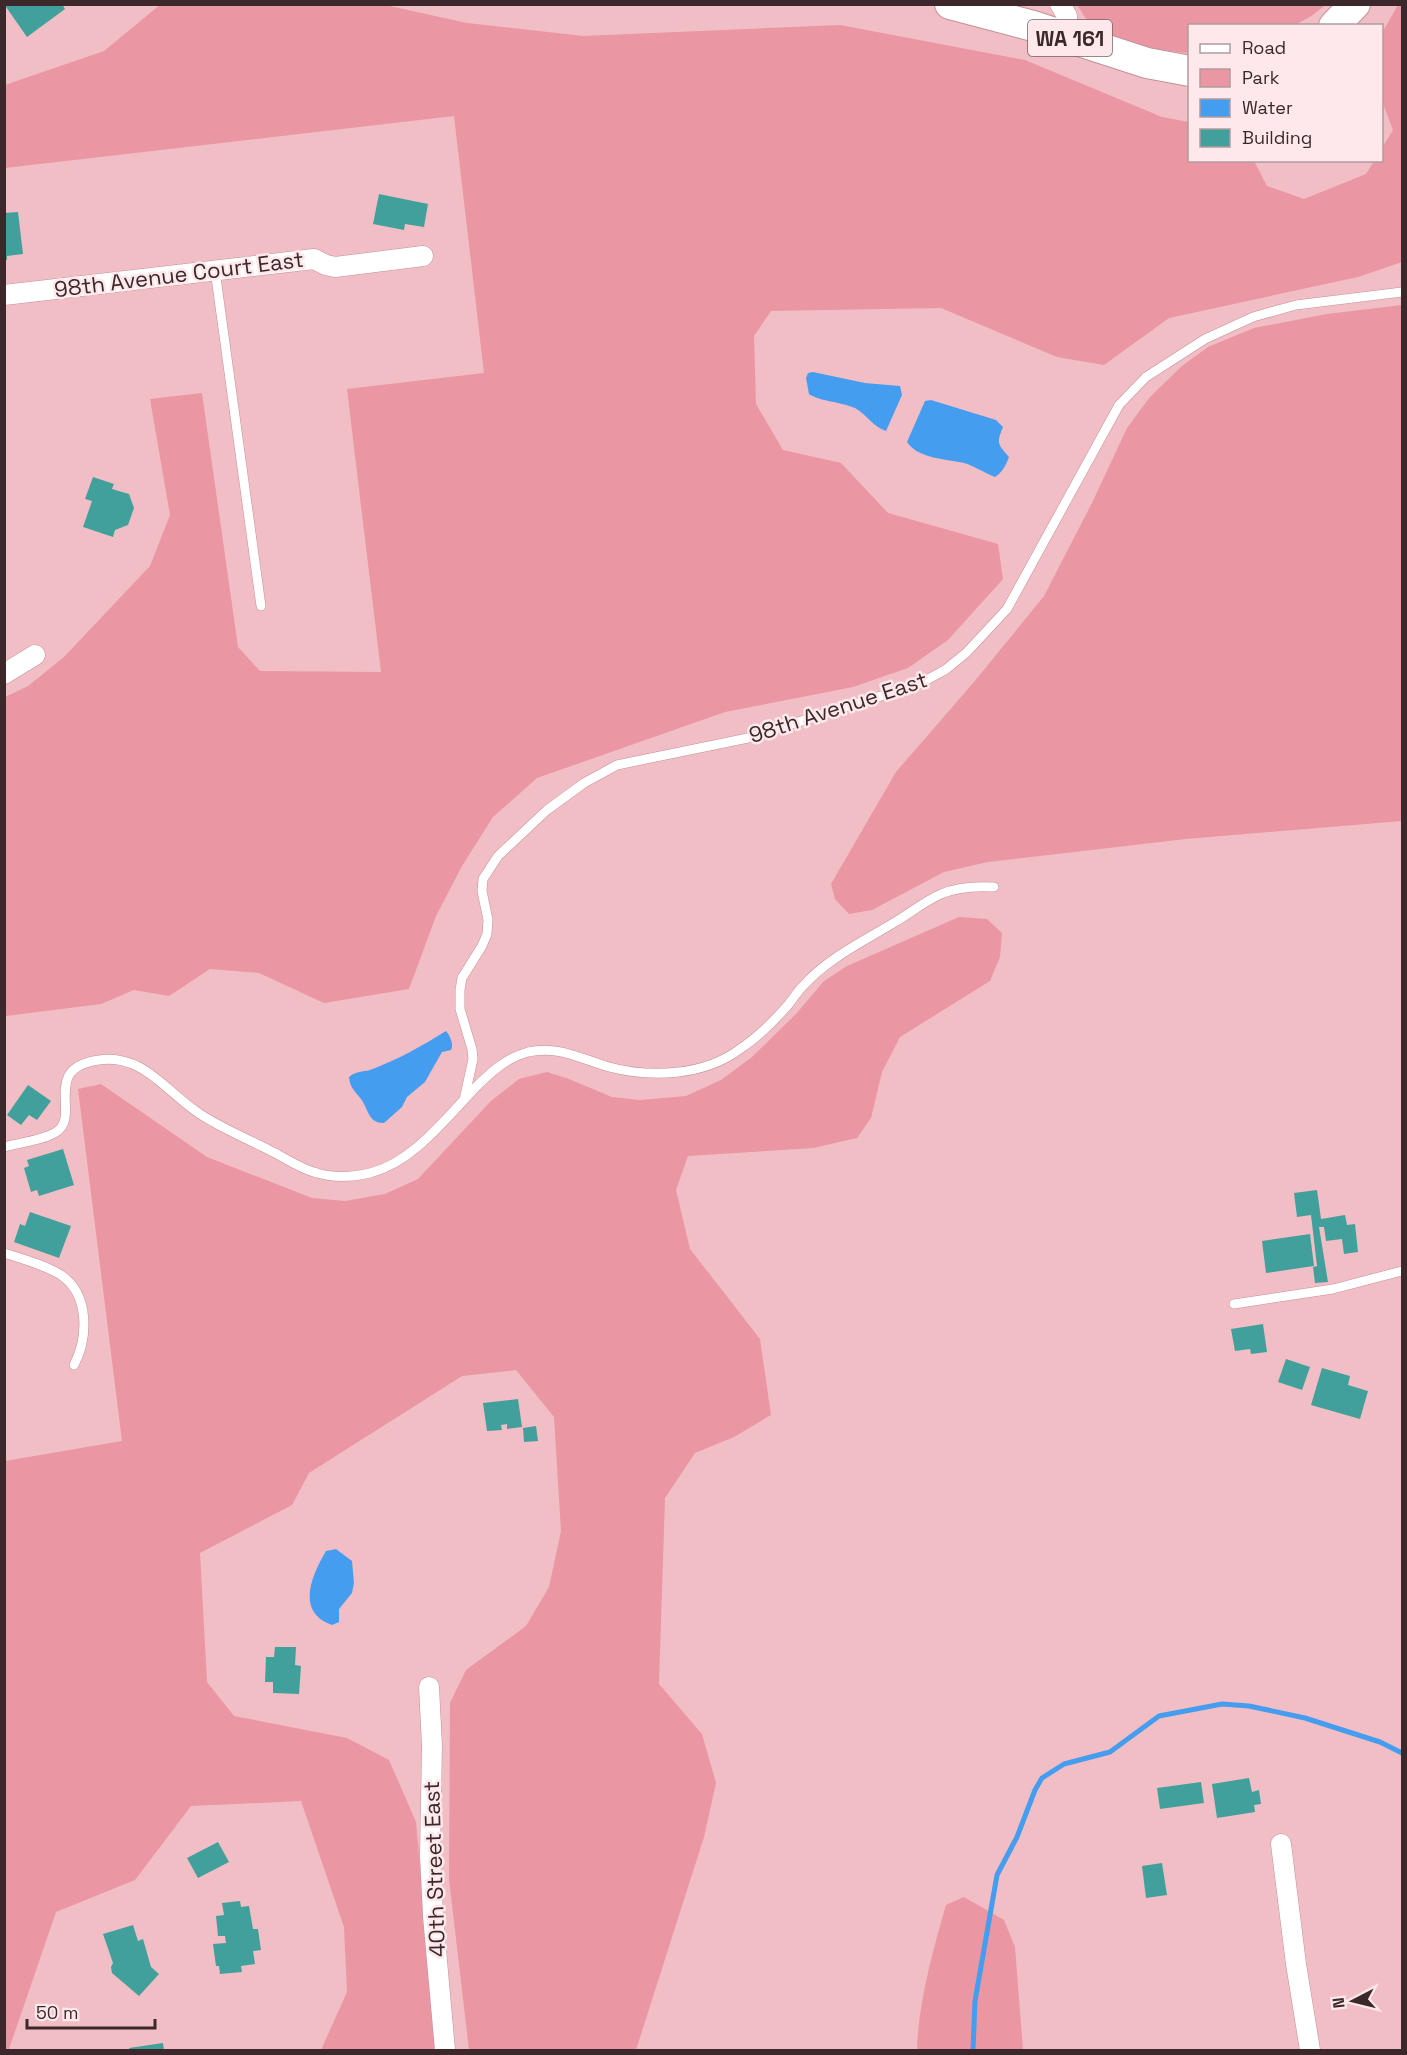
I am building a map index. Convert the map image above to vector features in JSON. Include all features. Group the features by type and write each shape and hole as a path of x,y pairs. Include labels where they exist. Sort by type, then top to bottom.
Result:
{"main road":[{"name":"WA 161","path":"950,4 1033,26 1147,63 1188,71"},
{"path":"1336,24 1355,4"}],"street":[{"path":"1060,4 1068,16 1067,38"},
{"name":"98th Avenue Court East","path":"4,295 314,259 335,267 423,256"},
{"path":"4,674 35,655"},
{"name":"40th Street East","path":"429,1687 432,1746 430,1865 445,2050"},
{"path":"1281,1844 1296,1964 1310,2050"}],"lane":[{"path":"214,270 261,606"},
{"name":"98th Avenue East","path":"464,1100 473,1059 460,1009 460,990 462,978 487,934 488,920 482,891 483,879 498,856 547,810 584,783 617,765 748,738 919,684 945,670 987,632 1006,609 1119,405 1146,377 1205,339 1253,317 1296,305 1402,292"},
{"path":"4,1147 55,1133 59,1129 65,1118 65,1086 70,1073 81,1065 98,1060 121,1060 140,1067 200,1114 314,1173 329,1176 357,1176 371,1173 397,1162 418,1146 496,1068 507,1060 533,1051 560,1051 611,1068 650,1073 687,1071 724,1060 758,1035 815,975 850,949 942,894 971,887 994,887"},
{"path":"4,1252 54,1271 63,1276 73,1288 79,1298 84,1322 82,1344 74,1365"},
{"path":"1234,1304 1333,1288 1402,1271"}],"green space":[{"path":"161,4 385,5 467,23 583,36 840,25 1025,60 1162,117 1188,122 1188,162 1255,162 1267,186 1304,199 1366,174 1373,162 1383,162 1383,146 1393,130 1383,104 1383,31 1398,5 1402,5 1402,262 1358,277 1169,318 1104,365 1057,357 941,308 771,311 754,336 756,404 783,450 841,463 888,513 998,544 1003,579 948,640 908,668 853,687 725,712 537,778 493,817 462,866 436,916 409,989 324,1003 259,973 210,969 169,996 134,990 101,1004 6,1016 4,995 5,697 28,686 64,657 150,566 170,515 150,399 202,393 238,647 260,671 381,672 347,389 484,373 454,116 5,168 5,85 104,51"},
{"path":"1077,5 1325,5 1297,24 1188,24 1188,53 1142,46 1116,39 1091,26"},
{"path":"1402,305 1402,821 1186,839 988,862 944,872 872,910 849,914 835,899 831,884 896,772 1044,596 1092,503 1127,428 1150,397 1182,366 1208,347 1254,328 1327,314"},
{"path":"959,917 987,919 1002,933 1000,957 990,981 900,1037 882,1072 871,1118 857,1138 813,1148 688,1156 676,1190 690,1249 760,1339 771,1415 734,1437 695,1453 665,1498 659,1684 702,1734 716,1783 704,1837 636,2050 469,2050 449,1879 450,1703 466,1670 526,1626 549,1587 561,1531 554,1417 516,1370 462,1376 309,1473 292,1505 200,1553 207,1682 234,1716 347,1738 389,1760 416,1822 436,2045 434,2050 321,2050 347,1992 344,1927 301,1801 191,1806 135,1880 56,1912 9,2049 5,2050 5,1461 122,1441 78,1089 101,1084 207,1157 312,1198 345,1201 385,1194 418,1179 491,1101 519,1079 547,1072 612,1097 640,1100 686,1096 721,1080 752,1057 796,1014 824,981 847,966"},
{"path":"964,1897 1004,1920 1015,1947 1023,2050 917,2050 923,1996 946,1905"}],"water":[{"path":"813,372 865,383 900,386 902,395 886,431 877,427 855,408 809,394 806,378 808,373"},
{"path":"931,400 996,420 1003,427 999,444 1009,457 1000,473 995,477 968,464 925,455 912,448 907,442 925,401"},
{"path":"446,1031 451,1040 451,1050 442,1052 425,1082 407,1097 402,1107 384,1123 375,1121 352,1087 349,1077 399,1057"},
{"path":"336,1549 352,1561 354,1583 352,1593 339,1609 339,1622 332,1625 313,1611 310,1592 316,1571 326,1551"}],"building":[{"path":"4,4 62,4 65,9 27,37"},
{"path":"379,194 428,204 424,227 405,224 404,230 373,224"},
{"path":"18,212 23,254 7,256 7,260 4,261 4,213"},
{"path":"93,477 114,484 112,489 129,494 134,508 128,525 115,530 113,537 83,527 92,501 85,499"},
{"path":"28,1085 51,1101 37,1120 29,1115 21,1125 7,1115"},
{"path":"63,1149 74,1185 39,1196 37,1190 31,1192 24,1168 29,1166 27,1160"},
{"path":"1317,1190 1321,1219 1345,1215 1347,1225 1355,1224 1358,1252 1344,1254 1342,1239 1326,1241 1324,1227 1319,1227 1328,1282 1315,1283 1313,1267 1317,1266 1311,1215 1297,1217 1294,1193"},
{"path":"30,1212 71,1226 59,1258 14,1242 20,1224 25,1226"},
{"path":"1310,1234 1314,1266 1266,1273 1262,1241"},
{"path":"1263,1324 1267,1352 1251,1354 1250,1349 1235,1351 1231,1329"},
{"path":"1286,1359 1310,1367 1302,1390 1278,1382"},
{"path":"1322,1368 1350,1376 1348,1385 1368,1391 1360,1419 1311,1405"},
{"path":"518,1399 522,1427 507,1429 507,1424 501,1425 502,1430 487,1431 483,1403"},
{"path":"536,1426 538,1441 524,1442 523,1428"},
{"path":"275,1647 296,1647 295,1665 301,1666 299,1694 273,1693 273,1682 265,1682 266,1657 274,1657"},
{"path":"1249,1778 1252,1792 1259,1790 1261,1804 1254,1805 1255,1812 1217,1818 1212,1784"},
{"path":"1201,1782 1204,1803 1160,1809 1157,1788"},
{"path":"218,1842 229,1862 198,1878 187,1858"},
{"path":"1162,1863 1167,1895 1146,1898 1142,1866"},
{"path":"240,1901 241,1907 249,1906 253,1929 258,1929 261,1950 253,1951 255,1964 241,1966 242,1972 220,1974 219,1966 216,1966 213,1944 226,1943 225,1936 218,1936 216,1916 224,1915 222,1903"},
{"path":"133,1925 138,1941 143,1939 151,1967 159,1974 139,1996 112,1973 113,1963 103,1934"},
{"path":"163,2043 164,2050 130,2050 129,2048"}],"waterway":[{"path":"973,2050 975,2001 997,1875 1017,1837 1042,1778 1064,1764 1110,1752 1159,1716 1222,1704 1249,1706 1305,1718 1380,1742 1402,1753"}]}
